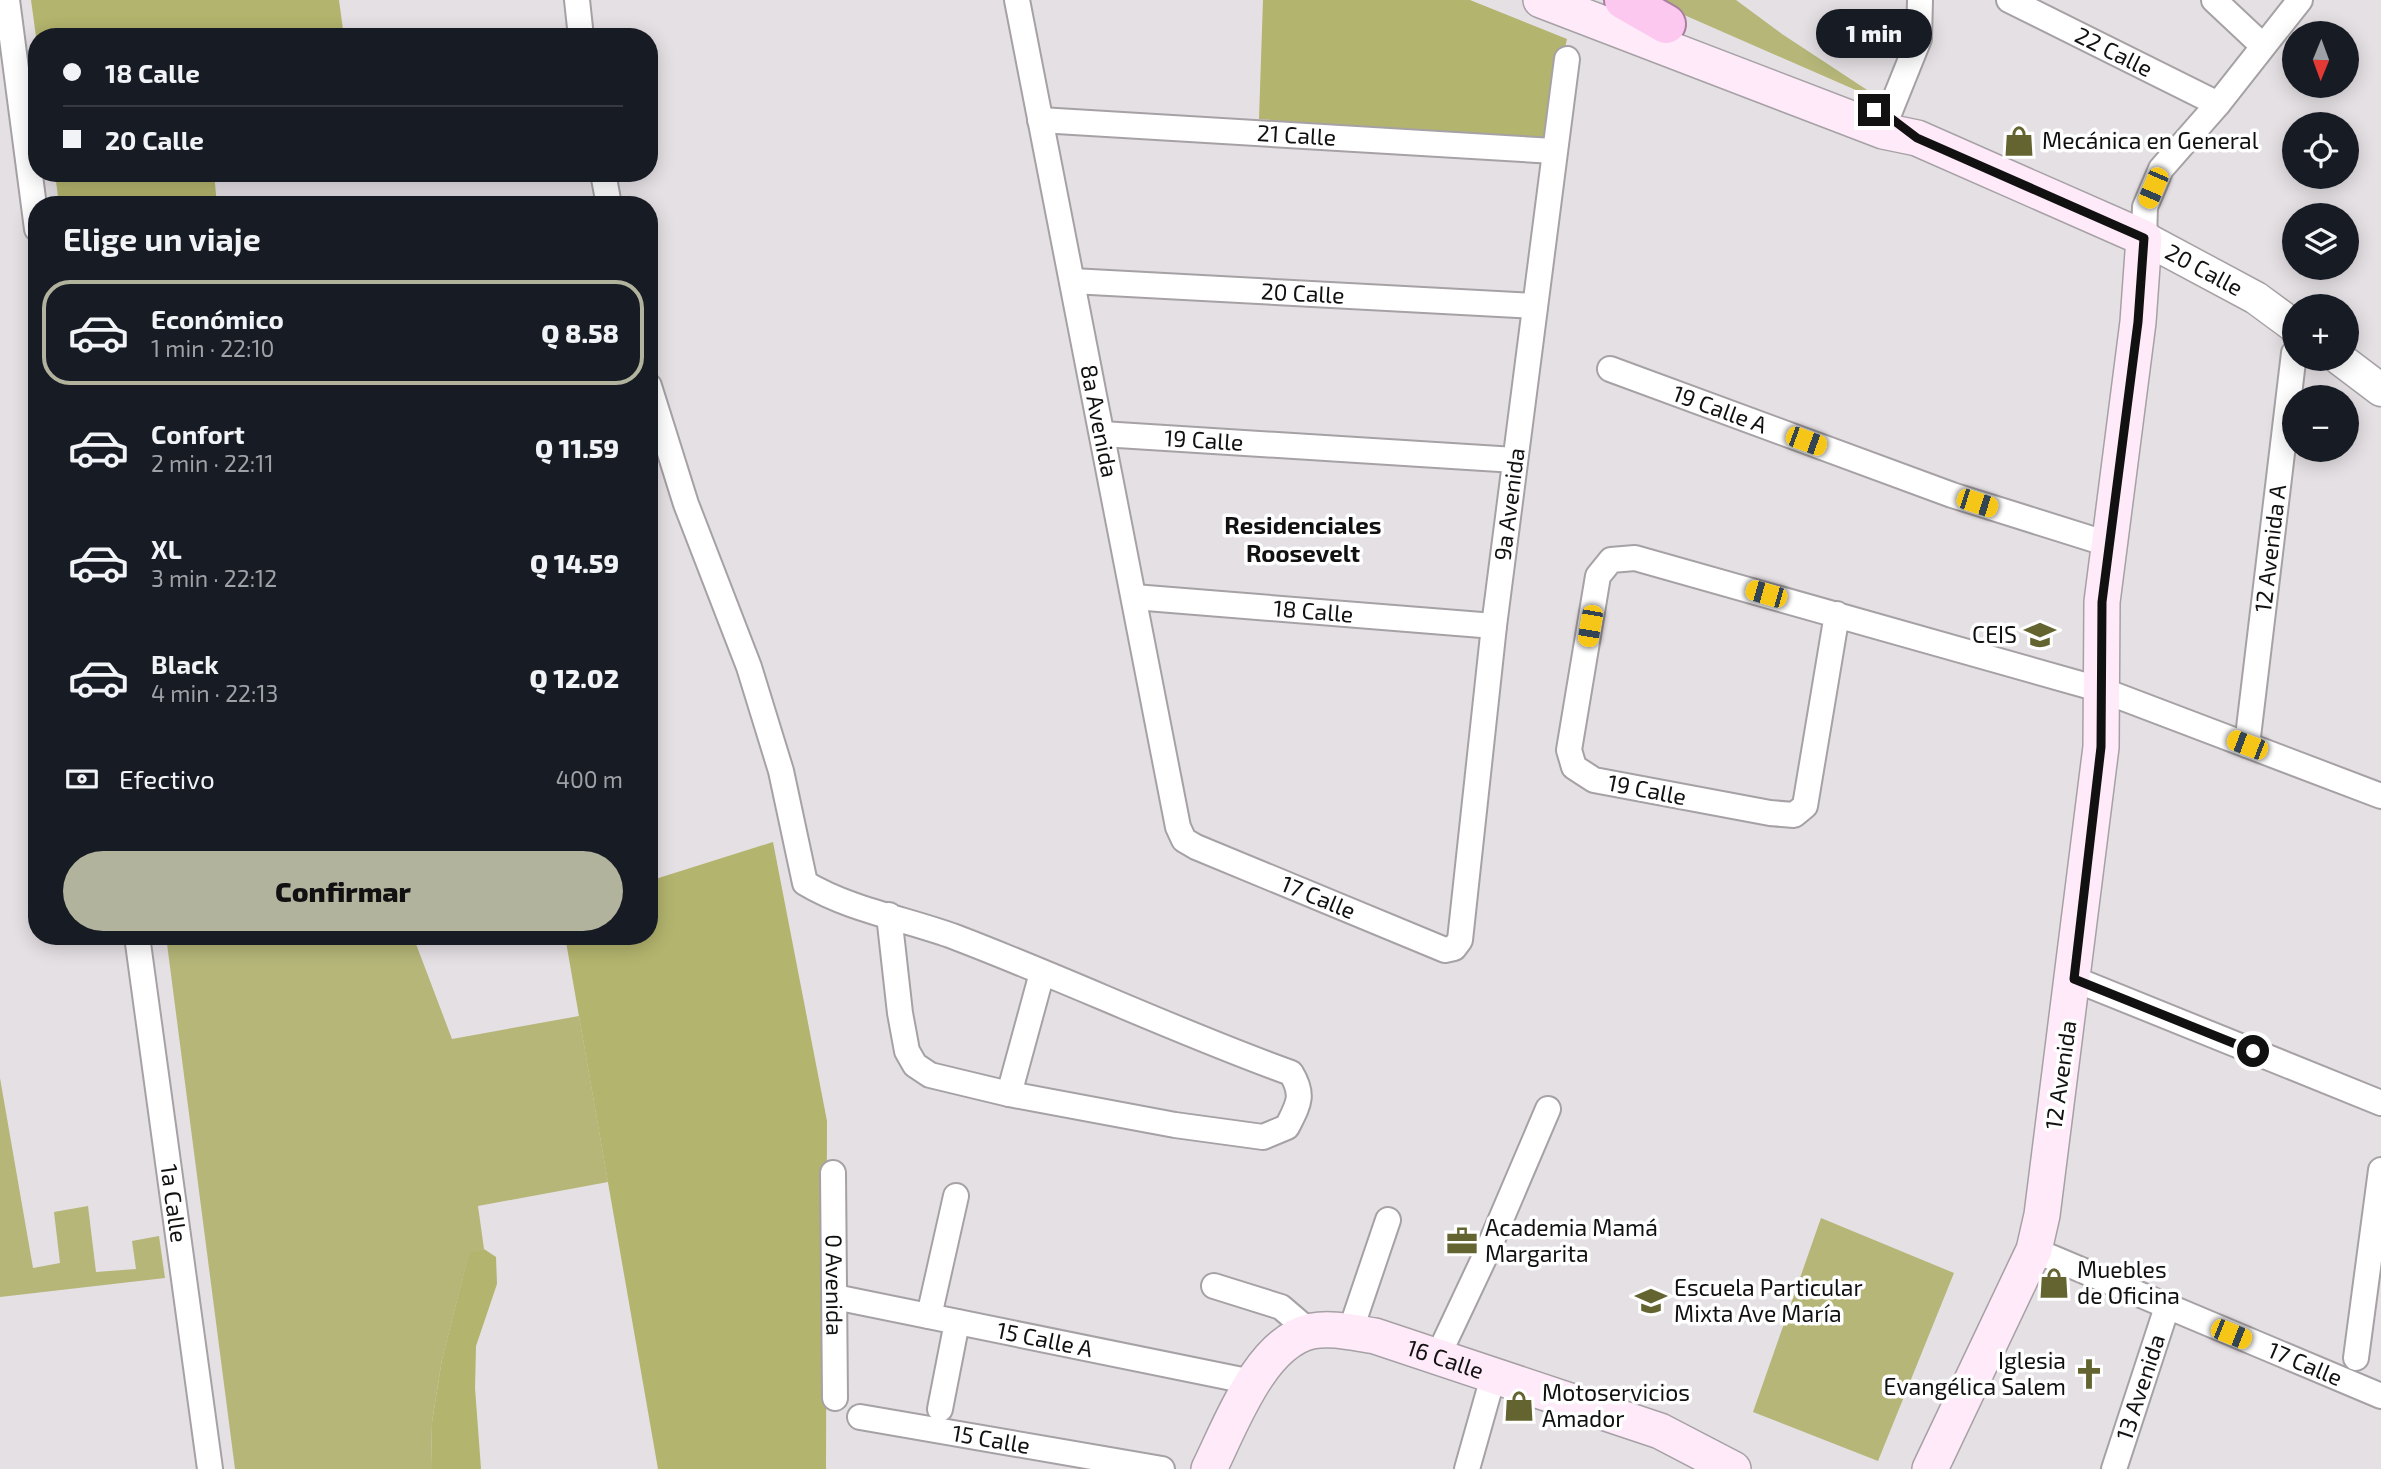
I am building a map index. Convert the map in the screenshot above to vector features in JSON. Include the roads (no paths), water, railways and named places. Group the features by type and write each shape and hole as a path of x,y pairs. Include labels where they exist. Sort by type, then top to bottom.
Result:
{"highway":[{"path":"1624,0 1666,24"}],"main road":[{"name":"20 Calle","path":"1541,0 1883,131 1917,138 2144,238"},
{"name":"20 Calle","path":"1600,0 1666,24 1888,116 1917,138"},
{"name":"12 Avenida","path":"1930,1469 2034,1250 2042,1215 2074,979 2101,747 2102,602 2138,322 2144,238"},
{"name":"16 Calle","path":"1309,1331 1331,1329 1375,1336 1660,1431 1687,1457 1733,1469"},
{"path":"1209,1469 1252,1382 1276,1350 1309,1331"}],"street":[{"path":"7,0 28,160"},
{"path":"577,0 580,28"},
{"name":"8a Avenida","path":"1017,0 1178,827 1184,840"},
{"path":"1888,116 1919,39 1920,0"},
{"name":"22 Calle","path":"2009,0 2218,104"},
{"path":"2214,0 2263,46"},
{"name":"12 Avenida","path":"2144,238 2145,207 2161,169 2218,104 2300,0"},
{"name":"9a Avenida","path":"1454,948 1460,940 1494,626 1567,59"},
{"name":"21 Calle","path":"1040,120 1554,151"},
{"name":"20 Calle","path":"2144,238 2256,298 2282,317"},
{"name":"20 Calle","path":"1072,281 1535,306"},
{"name":"19 Calle A","path":"1611,369 1952,495 2108,544"},
{"name":"12 Avenida A","path":"2247,745 2292,371"},
{"path":"2356,371 2381,390"},
{"path":"658,415 686,504 749,667 778,758 805,883 822,893 889,915 955,937 1291,1073 1300,1087 1298,1105 1287,1127 1262,1137 1175,1125 1009,1094 930,1075 915,1065 907,1051 889,915"},
{"name":"19 Calle","path":"1102,434 1515,460"},
{"name":"19 Calle","path":"1837,614 1805,806 1794,815 1770,813 1594,780 1574,767 1569,750 1598,576 1611,560 1635,558 1837,614 2102,690 2381,796"},
{"name":"18 Calle","path":"1134,597 1494,626"},
{"name":"17 Calle","path":"1184,840 1445,950 1454,948"},
{"name":"1a Calle","path":"138,945 209,1469"},
{"path":"1009,1094 1042,973"},
{"path":"2074,979 2381,1103"},
{"path":"1437,1358 1487,1252 1548,1109"},
{"path":"2356,1358 2371,1313 2381,1171"},
{"name":"0 Avenida","path":"833,1173 835,1398"},
{"path":"929,1316 956,1196"},
{"path":"1350,1332 1388,1220"},
{"name":"17 Calle","path":"2034,1250 2381,1396"},
{"path":"1214,1286 1281,1307 1309,1331"},
{"name":"15 Calle A","path":"835,1297 1252,1382"},
{"name":"13 Avenida","path":"2114,1469 2167,1307"},
{"path":"940,1409 957,1322"},
{"path":"1467,1469 1493,1377"},
{"name":"15 Calle","path":"860,1417 1161,1469"}],"place":[{"name":"Mecánica en General","path":"2019,141"},
{"name":"CEIS","path":"2040,635"},
{"name":"Academia Mamá Margarita","path":"1462,1241"},
{"name":"Muebles de Oficina","path":"2054,1283"},
{"name":"Escuela Particular Mixta Ave María","path":"1651,1301"},
{"name":"Iglesia Evangélica Salem","path":"2089,1374"},
{"name":"Motoservicios Amador","path":"1519,1406"}],"district":[{"name":"Residenciales Roosevelt","path":"1303,540"}]}
